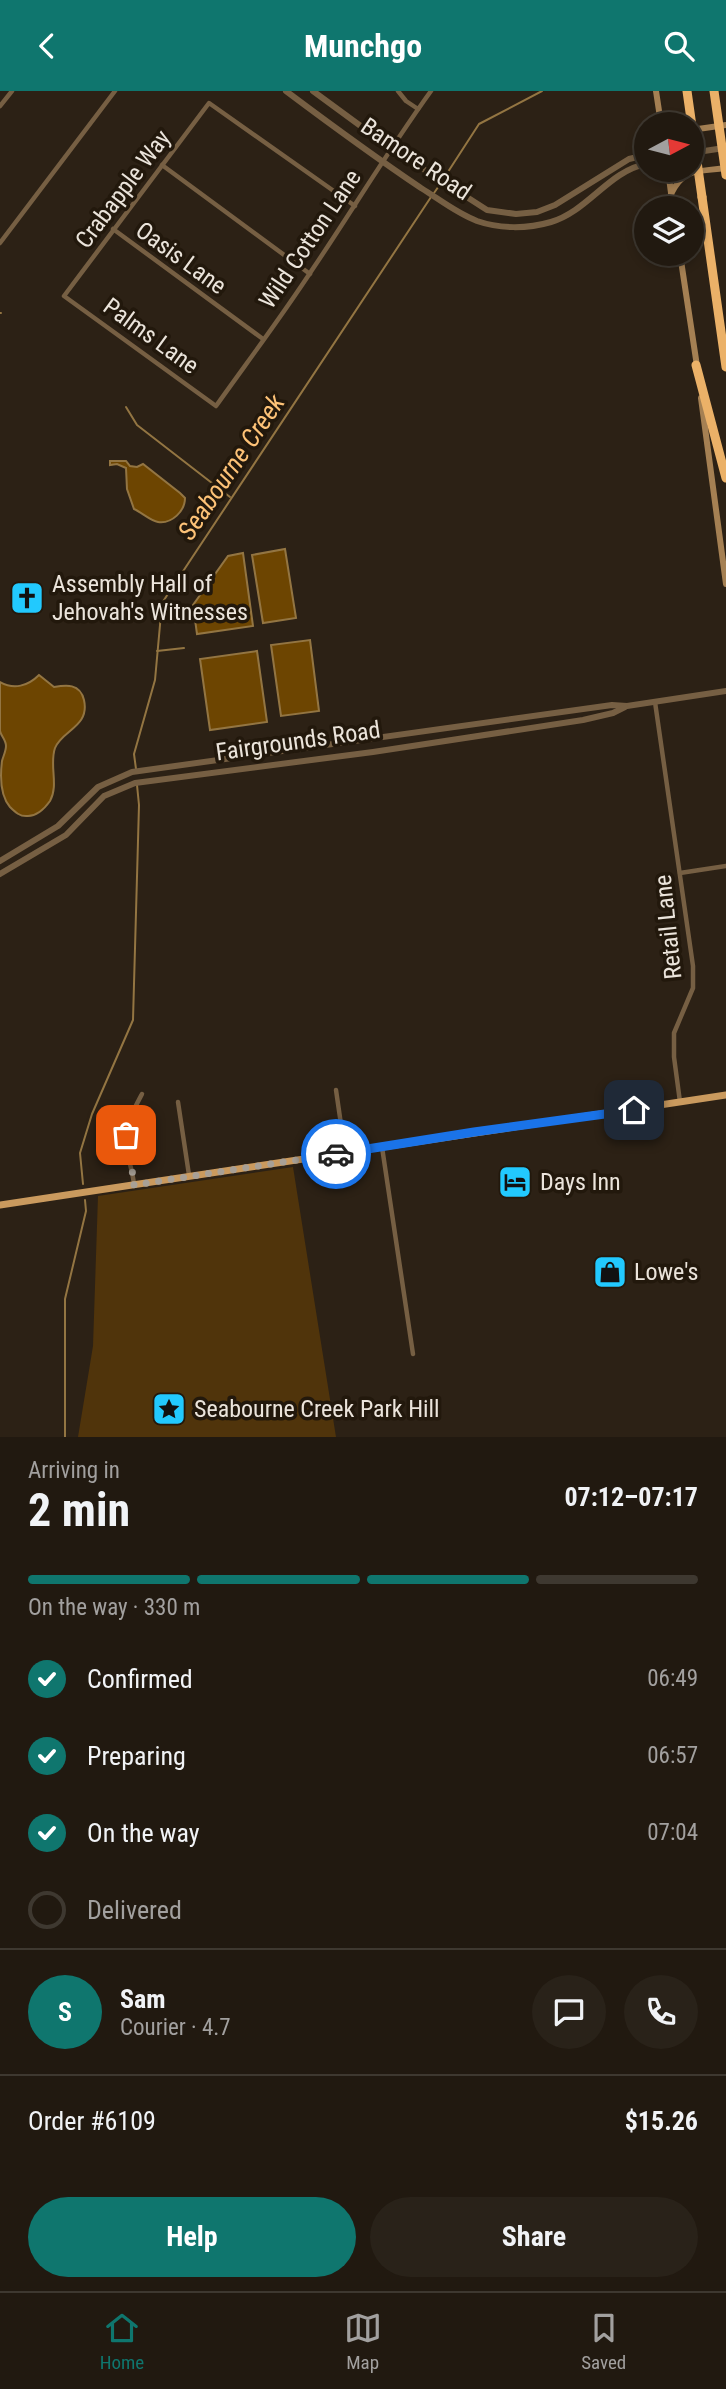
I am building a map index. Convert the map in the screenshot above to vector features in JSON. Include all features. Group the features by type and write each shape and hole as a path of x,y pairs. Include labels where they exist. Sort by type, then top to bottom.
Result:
{"highway":[{"path":"687,91 726,366"},
{"path":"714,91 726,175"},
{"path":"696,365 726,478"}],"main road":[{"path":"656,91 659,112"},
{"path":"704,128 726,125"},
{"path":"671,194 677,182 687,174 726,169"},
{"path":"670,182 671,194"},
{"path":"682,266 726,584"},
{"path":"0,1205 726,1095"}],"street":[{"path":"0,106 12,91"},
{"path":"0,243 114,91"},
{"name":"Bamore Road","path":"286,91 383,163 453,209 496,226 535,226 573,212 625,171 634,168"},
{"name":"Bamore Road","path":"313,91 392,149 486,210 516,214 537,212 555,205 634,158"},
{"path":"398,91 418,109"},
{"name":"Wild Cotton Lane","path":"216,406 310,274 430,91"},
{"name":"Crabapple Way","path":"64,296 209,103 355,206"},
{"path":"704,151 726,148"},
{"path":"162,165 310,274"},
{"name":"Oasis Lane","path":"113,229 263,339"},
{"name":"Palms Lane","path":"64,296 216,406"},
{"name":"Fairgrounds Road","path":"0,862 48,834 90,793 114,778 155,768 726,691"},
{"name":"Retail Lane","path":"655,702 694,978 689,999 674,1034 673,1050 680,1103"},
{"name":"Fairgrounds Road","path":"2,873 60,839 104,796 118,789 157,779 583,720 613,713 627,706"},
{"path":"0,862 2,873"},
{"path":"680,873 726,866"},
{"path":"336,1090 345,1152"},
{"path":"134,1185 126,1135 133,1111 142,1094"},
{"path":"178,1102 189,1175"},
{"path":"382,1146 413,1354"}],"shaded area":[{"path":"110,461 126,461 130,466 137,467 143,464 185,498 180,512 173,519 158,522 134,509 127,489 126,468 117,464 110,465"},
{"path":"285,549 296,618 263,623 252,555"},
{"path":"243,553 253,626 197,634 193,605 228,556"},
{"path":"310,640 319,711 281,716 271,645"},
{"path":"257,651 267,722 210,730 200,659"},
{"path":"39,675 54,687 76,688 82,694 85,709 79,722 55,748 54,788 50,801 38,813 25,816 10,807 3,791 1,767 6,746 0,731 0,682 21,686"},
{"path":"293,1167 336,1437 78,1437 93,1346 98,1196"}],"waterway":[{"name":"Seabourne Creek","path":"444,178 479,124 542,91"},
{"name":"Seabourne Creek","path":"434,193 441,183"},
{"name":"Seabourne Creek","path":"136,769 134,754 155,680 162,603 431,197"},
{"path":"126,407 137,425 230,497"},
{"path":"157,651 184,648"},
{"name":"Seabourne Creek","path":"83,1184 80,1153 92,1114 133,1020 139,805 137,785"},
{"name":"Seabourne Creek","path":"65,1437 65,1299 86,1211 85,1200"}],"way so far":[{"path":"126,1135 134,1185 336,1154"}],"place":[{"name":"Assembly Hall of Jehovah's Witnesses","path":"27,598"},
{"name":"Days Inn","path":"515,1182"},
{"name":"Lowe's","path":"610,1272"},
{"name":"Seabourne Creek Park Hill","path":"169,1409"}],"route":[{"path":"336,1154 634,1110"}]}
